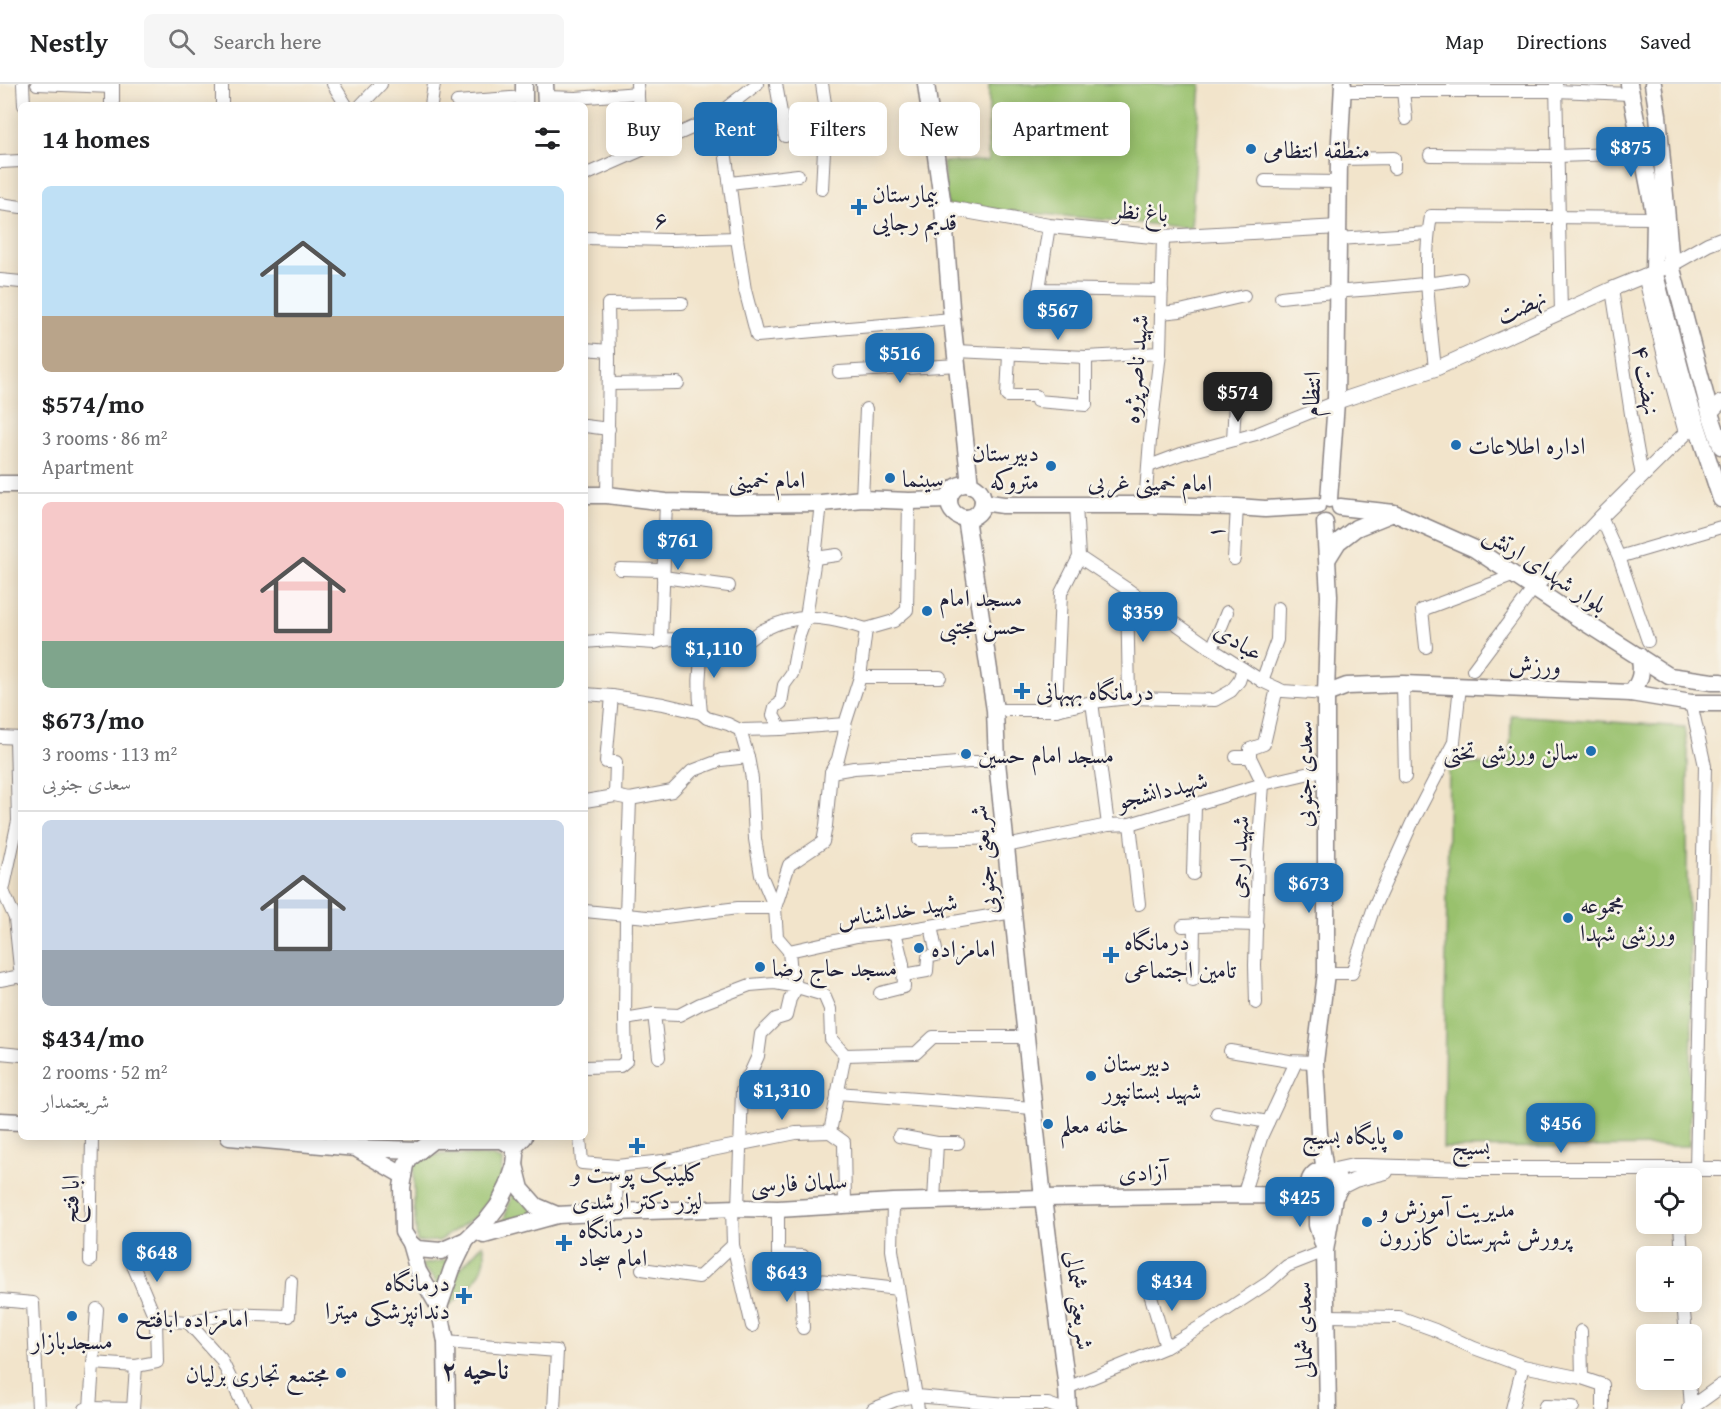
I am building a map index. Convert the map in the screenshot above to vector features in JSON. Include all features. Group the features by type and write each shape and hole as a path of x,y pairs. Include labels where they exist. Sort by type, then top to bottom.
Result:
{"main road":[{"path":"926,84 943,207 952,319 970,484"},
{"path":"1653,84 1658,115 1671,265 1715,408 1721,446"},
{"name":"انتظام","path":"1329,504 1336,402 1339,159 1343,87"},
{"path":"1629,89 1644,153 1655,218 1649,273 1690,428 1721,500"},
{"path":"0,484 18,484"},
{"path":"963,484 970,484 980,492 983,502 979,512 973,516 961,518 953,513 949,500 955,488 963,484"},
{"name":"امام خمینی","path":"588,495 666,502 821,503 862,499 949,500"},
{"name":"امام خمینی غربی","path":"983,502 1003,505 1145,505 1237,507 1265,510 1329,504"},
{"name":"بلوار شهدای ارتش","path":"1329,504 1394,513 1475,549 1578,618 1643,648 1669,676 1721,682"},
{"name":"سعدی جنوبی","path":"1322,1185 1315,1062 1326,973 1328,558 1325,523 1317,516 1329,504"},
{"path":"1328,558 1338,542 1356,528 1394,513"},
{"name":"شریعتی جنوبی","path":"966,518 995,710 997,762 1043,1198"},
{"path":"1631,693 1638,685 1641,676 1643,648"},
{"path":"1328,664 1347,686"},
{"path":"1661,698 1652,689 1652,681 1660,676 1669,676"},
{"name":"ورزش","path":"1326,694 1347,686 1403,684 1631,693 1691,703 1721,703"},
{"path":"0,1121 18,1122"},
{"path":"271,1140 356,1148 420,1150"},
{"path":"439,1307 452,1269 471,1235 498,1206 508,1186 515,1165 518,1142 433,1140 410,1158 406,1165 402,1187 403,1233 410,1243 417,1249 441,1251 471,1235"},
{"path":"356,1148 404,1176"},
{"path":"515,1165 521,1189 536,1206 557,1215"},
{"name":"آزادی","path":"1043,1198 1243,1195 1322,1185"},
{"name":"سعدی شمالی","path":"1322,1185 1328,1409"},
{"name":"سلمان فارسی","path":"471,1235 484,1235 557,1215 1043,1198"},
{"name":"شریعتی شمالی","path":"1043,1198 1068,1409"},
{"path":"410,1243 418,1271 439,1307 446,1342 447,1409"}],"street":[{"path":"23,84 24,102"},
{"path":"37,84 112,86 112,102"},
{"path":"222,84 222,102"},
{"path":"333,84 344,102"},
{"path":"366,95 381,84"},
{"path":"431,102 434,84"},
{"path":"734,102 756,84"},
{"path":"776,84 785,136"},
{"path":"822,84 826,110 822,189"},
{"path":"1343,87 1402,92 1556,87 1629,89"},
{"path":"1556,87 1561,313"},
{"path":"546,95 576,98 637,88"},
{"path":"1402,92 1406,119"},
{"path":"457,102 524,95"},
{"path":"1430,155 1558,156 1644,153"},
{"path":"588,174 628,156"},
{"path":"726,156 745,290 757,336 952,319"},
{"path":"1339,159 1394,158 1394,168"},
{"path":"0,162 18,161"},
{"path":"730,183 798,175"},
{"path":"1265,181 1339,182"},
{"path":"0,204 18,207"},
{"name":"باغ نظر","path":"943,207 1049,226 1163,237 1339,233"},
{"path":"1435,369 1427,284 1428,233 1431,216 1655,218"},
{"path":"1049,226 1039,289 1162,291"},
{"path":"1339,233 1428,233"},
{"name":"شهید ناصرپژوه","path":"1145,505 1160,353 1163,237"},
{"name":"۶","path":"588,238 669,240 737,238"},
{"name":"نهضت","path":"1336,402 1435,369 1612,289 1671,265 1721,239"},
{"path":"1281,297 1461,279"},
{"path":"0,280 18,282"},
{"name":"نهضت ۴","path":"1612,289 1642,476"},
{"path":"1161,313 1244,296"},
{"path":"607,495 608,304 682,303"},
{"path":"588,349 609,351"},
{"path":"839,372 1009,354 1086,357 1160,353"},
{"path":"1009,354 1007,396 1036,396 1037,401 1086,405 1086,357"},
{"path":"609,384 678,382"},
{"path":"1233,440 1236,383"},
{"path":"1149,466 1181,454 1256,434 1336,402"},
{"path":"862,499 866,409"},
{"path":"588,426 609,429"},
{"path":"1473,670 1534,588 1690,428"},
{"path":"588,642 609,640 655,643 674,639 720,648 737,647 783,621 806,617 844,622 866,629 894,621 907,610 909,501"},
{"path":"661,640 666,502"},
{"path":"782,729 773,716 775,707 781,703 784,685 792,674 799,636 806,617 821,503"},
{"path":"1056,710 1061,593 1079,557 1076,505"},
{"name":"۱","path":"1233,559 1237,507"},
{"path":"1601,517 1620,557 1643,648"},
{"path":"1620,557 1721,526"},
{"path":"815,558 837,555"},
{"name":"عبادی","path":"1079,557 1262,681 1283,691 1326,694"},
{"path":"620,569 729,586"},
{"path":"1426,646 1422,610 1515,575"},
{"path":"1127,589 1129,698"},
{"path":"1262,681 1277,640 1278,608"},
{"path":"1212,649 1227,612"},
{"path":"775,908 789,865 823,842 831,772 838,759 845,724 860,677 866,629"},
{"path":"701,713 699,697 703,645"},
{"path":"995,710 1056,710 1092,702 1129,698 1215,700 1231,691 1239,681 1243,669"},
{"path":"860,677 939,677"},
{"path":"1403,684 1405,777"},
{"path":"1326,973 1352,973 1374,907 1412,823 1454,742 1460,686"},
{"path":"1263,784 1250,757 1250,749 1264,744 1277,688"},
{"path":"588,694 663,704 701,713 707,718 740,730 845,724"},
{"path":"612,696 606,762 616,762 615,796"},
{"path":"1092,702 1108,825"},
{"path":"1691,703 1705,766 1696,1168"},
{"path":"740,730 752,779 755,839 761,875 775,908 777,937 789,951 791,974 797,987"},
{"path":"0,737 18,738"},
{"path":"588,800 615,796 630,799 672,791 692,771 721,760 748,757"},
{"path":"1236,757 1250,757"},
{"path":"831,772 900,765 997,762"},
{"name":"شهیددانشجو","path":"920,840 1006,842 1108,825 1130,824 1263,784 1327,769"},
{"name":"شهید ارجی","path":"1256,1003 1258,855 1263,784"},
{"path":"588,1067 620,1066 626,1061 626,915 630,799"},
{"path":"1193,874 1195,806"},
{"path":"18,821 1,891 15,918 18,947"},
{"path":"1130,824 1139,904"},
{"path":"588,910 657,918 738,908 775,908"},
{"name":"شهید خداشناس","path":"789,951 857,936 895,932 1013,912"},
{"path":"1193,980 1188,925 1257,925"},
{"path":"904,975 927,971 928,957 937,955 931,926"},
{"path":"880,993 904,987 903,964 895,932"},
{"path":"0,980 18,977"},
{"path":"625,1019 654,1014 679,1015 700,1004 750,985 775,983 824,995 830,1010 831,1039 845,1055"},
{"path":"752,1326 733,1245 742,1091 758,1056 761,1034 776,1019 786,1016 790,999 797,987"},
{"path":"654,1014 659,1057"},
{"path":"845,1055 916,1053 933,1036 1026,1037"},
{"path":"1230,1051 1296,1062 1315,1062"},
{"path":"0,1053 18,1055"},
{"path":"830,1132 845,1055"},
{"path":"1243,1195 1262,1134 1296,1062"},
{"path":"747,1077 791,1080"},
{"path":"837,1093 1034,1108"},
{"path":"1217,1113 1268,1122"},
{"path":"580,1140 582,1163 617,1166 672,1160 796,1133 830,1132 844,1142 845,1205"},
{"path":"898,1136 937,1143 958,1143"},
{"name":"ابا فتح","path":"90,1261 92,1140"},
{"path":"934,1201 937,1143"},
{"path":"616,1212 617,1166"},
{"name":"بسیج","path":"1322,1185 1355,1180 1400,1168 1636,1173"},
{"name":"بسیج","path":"1702,1169 1721,1169"},
{"path":"893,1202 892,1250 917,1403"},
{"path":"778,1209 778,1255 803,1256 801,1278 803,1328"},
{"path":"642,1269 699,1277 733,1245"},
{"path":"1067,1388 1166,1347 1269,1282 1287,1266 1325,1251"},
{"path":"93,1363 136,1366 157,1362 156,1320 130,1258"},
{"path":"801,1278 898,1289"},
{"path":"156,1320 189,1322 227,1314 289,1316 291,1281"},
{"path":"1148,1287 1166,1347"},
{"path":"0,1300 33,1303 38,1409"},
{"path":"97,1310 88,1408 134,1409 136,1366"},
{"path":"1326,1316 1399,1317 1435,1329 1474,1348 1523,1366 1582,1378 1603,1385 1603,1409"},
{"path":"189,1322 221,1359 245,1409"},
{"path":"1581,1331 1582,1378"},
{"path":"446,1342 557,1351 554,1409"},
{"path":"1512,1409 1523,1366"},
{"path":"1690,1408 1721,1386"},
{"path":"1689,1390 1690,1408"},
{"path":"873,1409 896,1400 1006,1407 1048,1404 1062,1409"},
{"path":"1544,1409 1545,1406 1573,1407"}],"green space":[{"path":"989,84 1201,84 1191,228 947,205 943,162 988,161"},
{"name":"مجموعه ورزشی شهدا","path":"1511,715 1685,727 1688,752 1687,871 1692,1029 1689,1146 1443,1148 1449,762 1510,765"},
{"path":"439,1154 491,1156 502,1160 501,1183 477,1216 439,1241 417,1242 414,1163"},
{"path":"512,1183 538,1212 503,1222 511,1199"},
{"path":"483,1244 485,1253 481,1271 470,1287 449,1306 459,1270"},
{"path":"452,1259 439,1293 434,1278 420,1265"}],"place":[{"name":"منطقه انتظامی","path":"1251,149"},
{"name":"بیمارستان قدیم رجایی","path":"859,207"},
{"name":"اداره اطلاعات","path":"1456,445"},
{"name":"دبیرستان متروکه","path":"1051,466"},
{"name":"سینما","path":"890,478"},
{"name":"مسجد امام حسن مجتبی","path":"927,611"},
{"name":"درمانگاه بهبهانی","path":"1022,691"},
{"name":"سالن ورزشی تختی","path":"1591,751"},
{"name":"مسجد امام حسین","path":"966,754"},
{"name":"مجموعه ورزشی شهدا","path":"1568,918"},
{"name":"امامزاده","path":"919,948"},
{"name":"درمانگاه تامین اجتماعی","path":"1111,955"},
{"name":"مسجد حاج رضا","path":"760,967"},
{"name":"دبیرستان شهید بستانپور","path":"1091,1076"},
{"name":"خانه معلم","path":"1048,1124"},
{"name":"پایگاه بسیج","path":"1398,1135"},
{"name":"کلینیک پوست و لیزر دکتر ارشدی","path":"637,1146"},
{"name":"مدیریت آموزش و پرورش شهرستان کازرون","path":"1367,1222"},
{"name":"درمانگاه امام سجاد","path":"564,1243"},
{"name":"درمانگاه دندانپزشکی میترا","path":"464,1296"},
{"name":"مسجدبازار","path":"72,1316"},
{"name":"امامزاده ابافتح","path":"123,1318"},
{"name":"مجتمع تجاری برلیان","path":"341,1373"}],"district":[{"name":"ناحیه ۲","path":"475,1369"}]}
